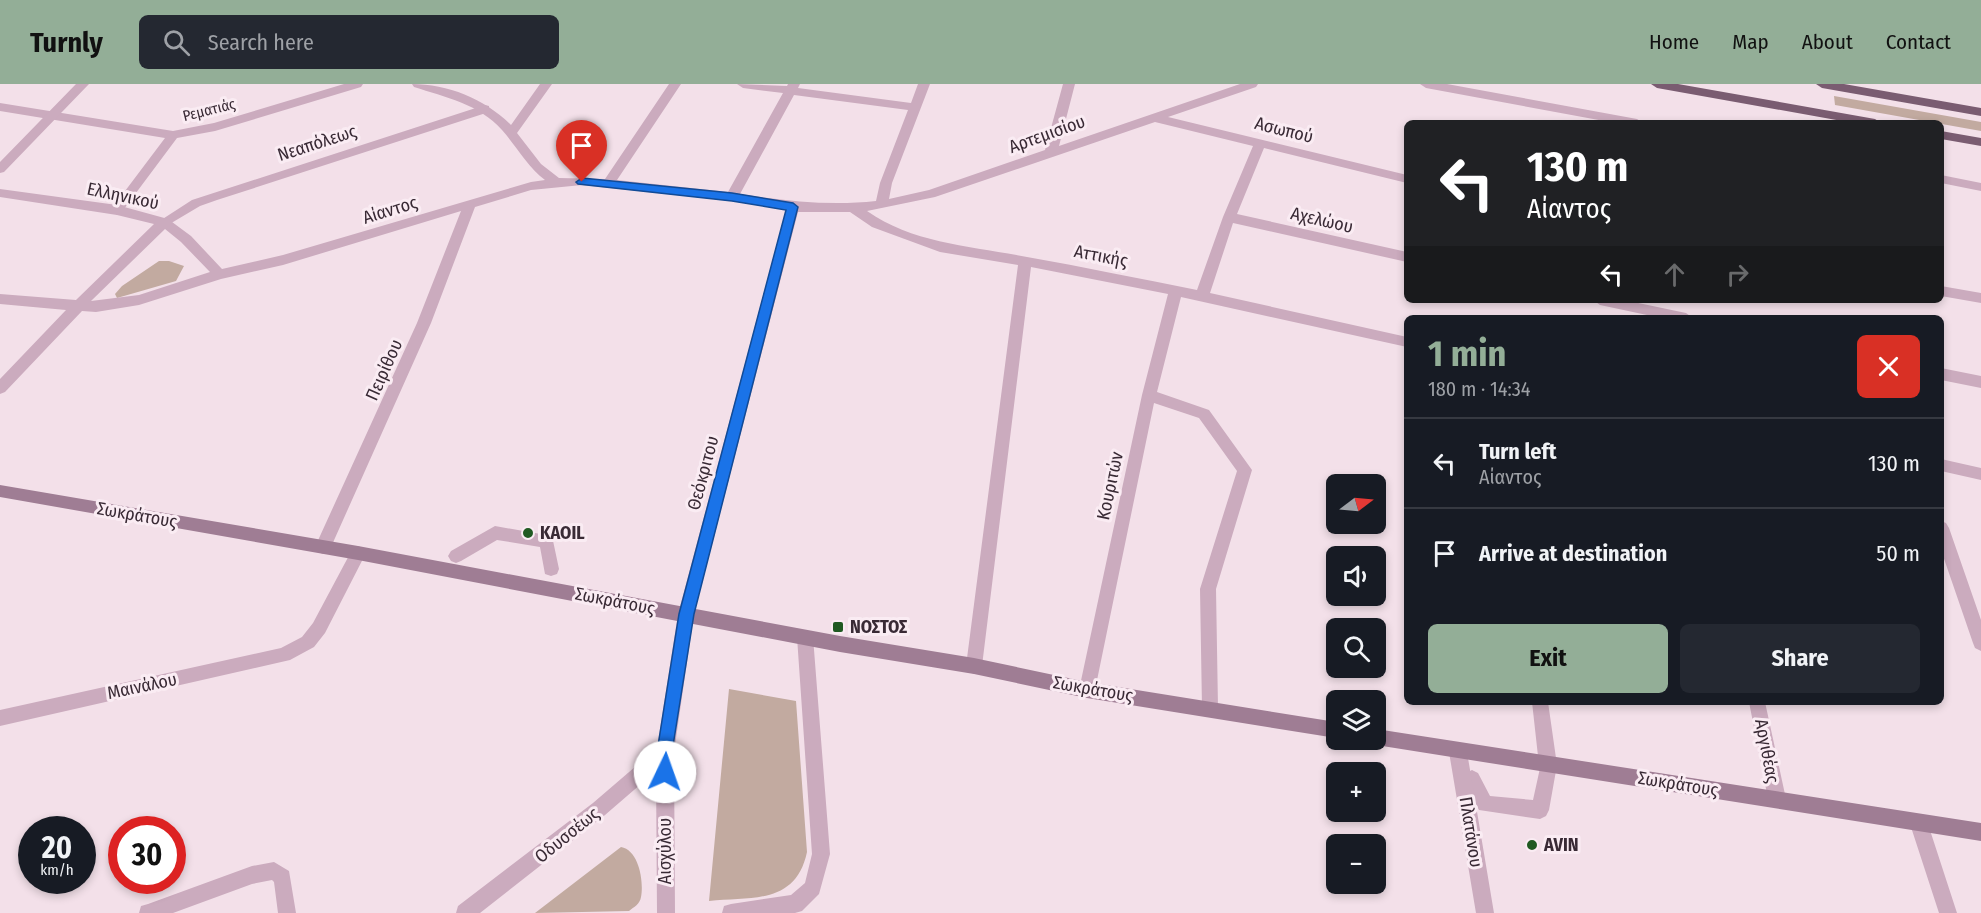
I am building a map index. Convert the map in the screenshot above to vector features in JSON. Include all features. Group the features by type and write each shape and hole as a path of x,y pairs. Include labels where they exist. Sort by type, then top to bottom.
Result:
{"main road":[{"path":"1657,84 1858,120"},
{"path":"1822,84 1981,112"},
{"path":"1944,136 1981,142"},
{"name":"Σωκράτους","path":"0,491 358,553 804,637 974,666 1087,690 1326,728"},
{"name":"Σωκράτους","path":"1386,739 1458,752 1981,832"}],"street":[{"path":"0,169 83,84"},
{"name":"Ρεματιάς","path":"0,106 173,135 215,127 357,84"},
{"path":"418,84 462,98 485,109 511,133 537,167 556,182"},
{"path":"511,133 546,84"},
{"path":"609,183 675,84"},
{"path":"743,84 792,88 915,107"},
{"path":"882,205 886,183 924,84"},
{"path":"1051,152 1069,84"},
{"name":"Αρτεμισίου","path":"852,208 882,205 964,183 1252,84"},
{"path":"1426,84 1621,120"},
{"path":"732,197 792,88"},
{"name":"Νεαπόλεως","path":"0,388 79,305 164,222 196,203 485,109"},
{"name":"Ασωπού","path":"1152,117 1404,177"},
{"name":"Ρεματιάς","path":"117,210 173,135"},
{"path":"1202,296 1229,218 1261,142"},
{"path":"1944,180 1981,187"},
{"name":"Αίαντoς","path":"0,299 109,306 140,300 220,274 283,260 531,186 556,182 609,183 732,197 793,207"},
{"name":"Ελληνικού","path":"0,193 117,210 164,222 186,239 197,254 220,274"},
{"name":"Πειρίθου","path":"323,547 424,323 470,204"},
{"path":"793,207 852,208"},
{"name":"Θεόκριτου","path":"665,752 686,614 793,207"},
{"name":"Αττικής","path":"852,208 876,224 902,236 945,249 1025,261 1202,296 1404,341"},
{"name":"Αχελώου","path":"1229,218 1404,256"},
{"path":"974,666 1025,261"},
{"name":"Κουριτών","path":"1087,690 1149,395 1176,291"},
{"path":"1944,292 1981,298"},
{"path":"1614,303 1672,315"},
{"path":"1944,375 1981,382"},
{"path":"1149,395 1204,414 1245,470 1208,589 1210,708"},
{"path":"1944,466 1981,474"},
{"path":"456,556 495,532 548,541 551,569"},
{"path":"1944,537 1981,643"},
{"name":"Μαινάλου","path":"0,718 284,655 308,642 319,628 358,553"},
{"path":"731,913 795,904 813,888 821,854 804,637"},
{"path":"1472,779 1485,804 1540,810 1548,765 1540,705"},
{"name":"Αργιθέας","path":"1758,705 1776,799"},
{"name":"Οδυσσέως","path":"465,913 599,809 665,752"},
{"name":"Αισχύλου","path":"665,752 666,913"},
{"name":"Πλατάνου","path":"1458,752 1485,913"},
{"path":"1919,824 1948,913"},
{"path":"148,913 252,875 274,871 283,877 287,913"}],"shaded area":[{"path":"1834,96 1981,122 1981,131 1944,124 1944,120 1919,120 1835,105"},
{"path":"159,261 169,261 184,266 176,281 117,298 115,294 122,286"},
{"path":"729,689 796,701 807,852 801,869 793,881 783,889 756,897 709,901"},
{"path":"621,847 632,854 641,875 641,897 633,908 629,911 535,913"}],"place":[{"name":"KAOIL","path":"528,533"},
{"name":"ΝΟΣΤΟΣ","path":"838,627"},
{"name":"AVIN","path":"1532,845"}],"route":[{"path":"582,182 732,197 793,207 686,614 665,752 665,772"}]}
